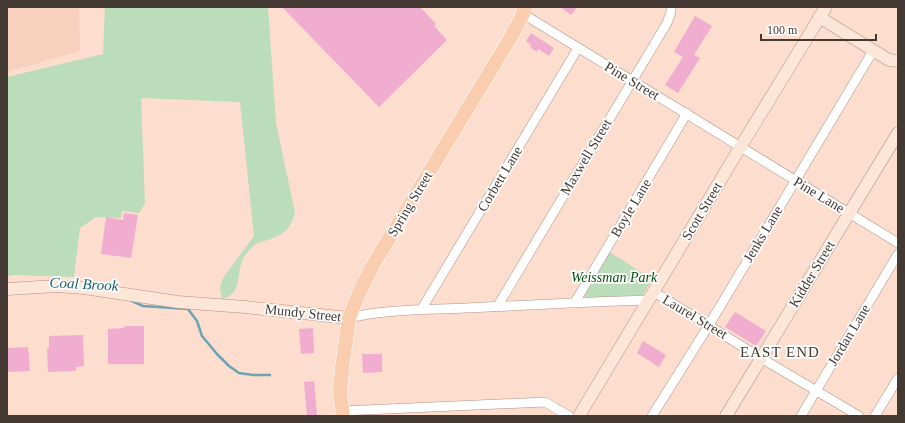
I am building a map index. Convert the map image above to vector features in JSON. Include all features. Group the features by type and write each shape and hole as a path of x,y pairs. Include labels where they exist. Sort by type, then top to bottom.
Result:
{"main road":[{"name":"Spring Street","path":"342,413 340,392 348,318 359,293 373,266 512,35 526,9"},
{"path":"823,12 873,51 895,63"},
{"name":"Scott Street","path":"579,416 823,12"},
{"name":"Kidder Street","path":"726,416 898,133"},
{"name":"Mundy Street","path":"7,289 57,286 84,288 178,302 245,307 348,318"}],"street":[{"name":"Maxwell Street","path":"497,307 667,23 671,12 671,7"},
{"name":"Pine Street","path":"526,9 578,48 741,146"},
{"name":"Corbett Lane","path":"421,310 578,48"},
{"name":"Jenks Lane","path":"652,416 709,325 873,51"},
{"name":"Boyle Lane","path":"574,302 687,113"},
{"name":"Pine Lane","path":"741,146 898,243"},
{"name":"Jordan Lane","path":"801,416 898,254"},
{"name":"Mundy Street","path":"348,318 366,314 421,310 497,307 651,296"},
{"name":"Laurel Street","path":"651,296 709,325 761,358 859,416"},
{"path":"875,416 898,378"},
{"path":"342,413 545,402 569,416"}],"shaded area":[{"path":"7,7 79,7 80,51 7,72"}],"green space":[{"path":"105,7 268,7 276,123 295,213 291,224 286,231 274,238 256,244 245,255 240,268 236,287 229,296 222,299 220,287 223,278 254,236 240,102 141,98 145,203 139,213 122,211 121,218 96,217 80,228 74,277 7,276 7,77 103,54"},
{"name":"Weissman Park","path":"608,251 652,279 643,295 585,298 587,285"}],"building":[{"path":"282,7 420,7 436,24 434,26 447,40 379,107"},
{"path":"560,7 577,7 571,15"},
{"path":"695,16 712,26 694,55 700,58 678,93 665,85 683,57 674,52"},
{"path":"531,33 554,48 549,56 538,49 537,52 530,47 531,45 526,41"},
{"path":"124,213 138,215 131,258 101,254 106,217 123,220"},
{"path":"735,312 766,331 756,346 725,327"},
{"path":"125,326 144,326 144,364 108,364 108,329 124,328"},
{"path":"313,328 314,353 301,354 299,329"},
{"path":"83,335 84,366 76,367 76,371 48,372 47,348 49,348 49,336"},
{"path":"643,341 666,355 659,367 637,353"},
{"path":"28,347 30,371 7,372 7,348"},
{"path":"362,354 382,354 382,372 363,373"},
{"path":"314,381 317,416 307,416 304,382"}],"waterway":[{"name":"Coal Brook","path":"132,301 143,306 188,309 197,321 202,336 229,366 239,373 270,375"}],"district":[{"name":"EAST END","path":"780,352"}]}
